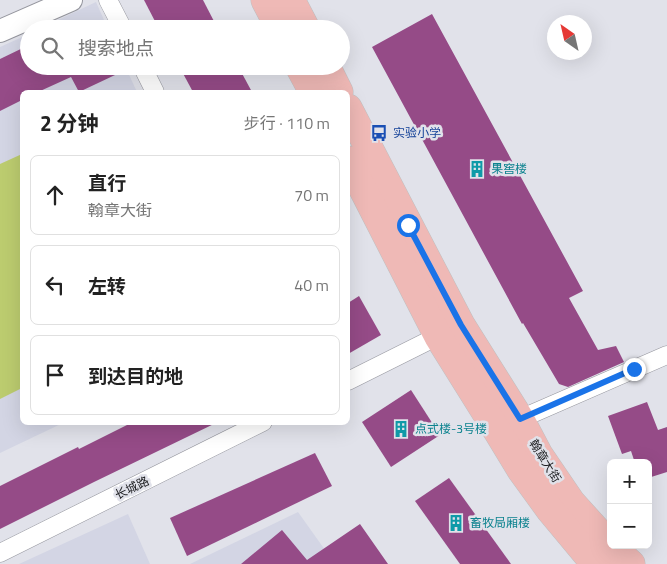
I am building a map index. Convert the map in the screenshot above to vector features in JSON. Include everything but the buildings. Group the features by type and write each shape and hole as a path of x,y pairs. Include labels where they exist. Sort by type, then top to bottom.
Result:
{"main road":[{"path":"265,0 275,20"},
{"path":"291,0 301,20"},
{"path":"304,75 312,90"},
{"path":"330,75 338,90"},
{"name":"翰章大街","path":"350,112 461,325 520,419 539,455 571,502 610,545 631,564"},
{"name":"翰章大街","path":"350,164 438,336 521,470 550,510 597,564"}],"street":[{"path":"25,20 71,0"},
{"path":"108,0 118,20"},
{"path":"0,31 20,22"},
{"path":"146,75 154,90"},
{"path":"350,380 438,336"},
{"path":"520,419 667,355"},
{"name":"长城路","path":"0,553 257,425"}],"shaded area":[{"path":"96,2 104,20 58,20"},
{"path":"20,38 20,75 129,75 136,90 20,90 20,425 59,425 0,453 0,47"},
{"path":"298,512 335,564 190,564"},
{"path":"128,514 150,564 19,564"}],"green space":[{"path":"20,155 20,389 0,399 0,164"}],"place":[{"name":"实验小学","path":"379,133"},
{"name":"果窖楼","path":"477,169"},
{"name":"点式楼-3号楼","path":"401,429"},
{"name":"畜牧局厢楼","path":"456,523"}],"route":[{"path":"408,225 461,325 520,419 634,369"}]}
